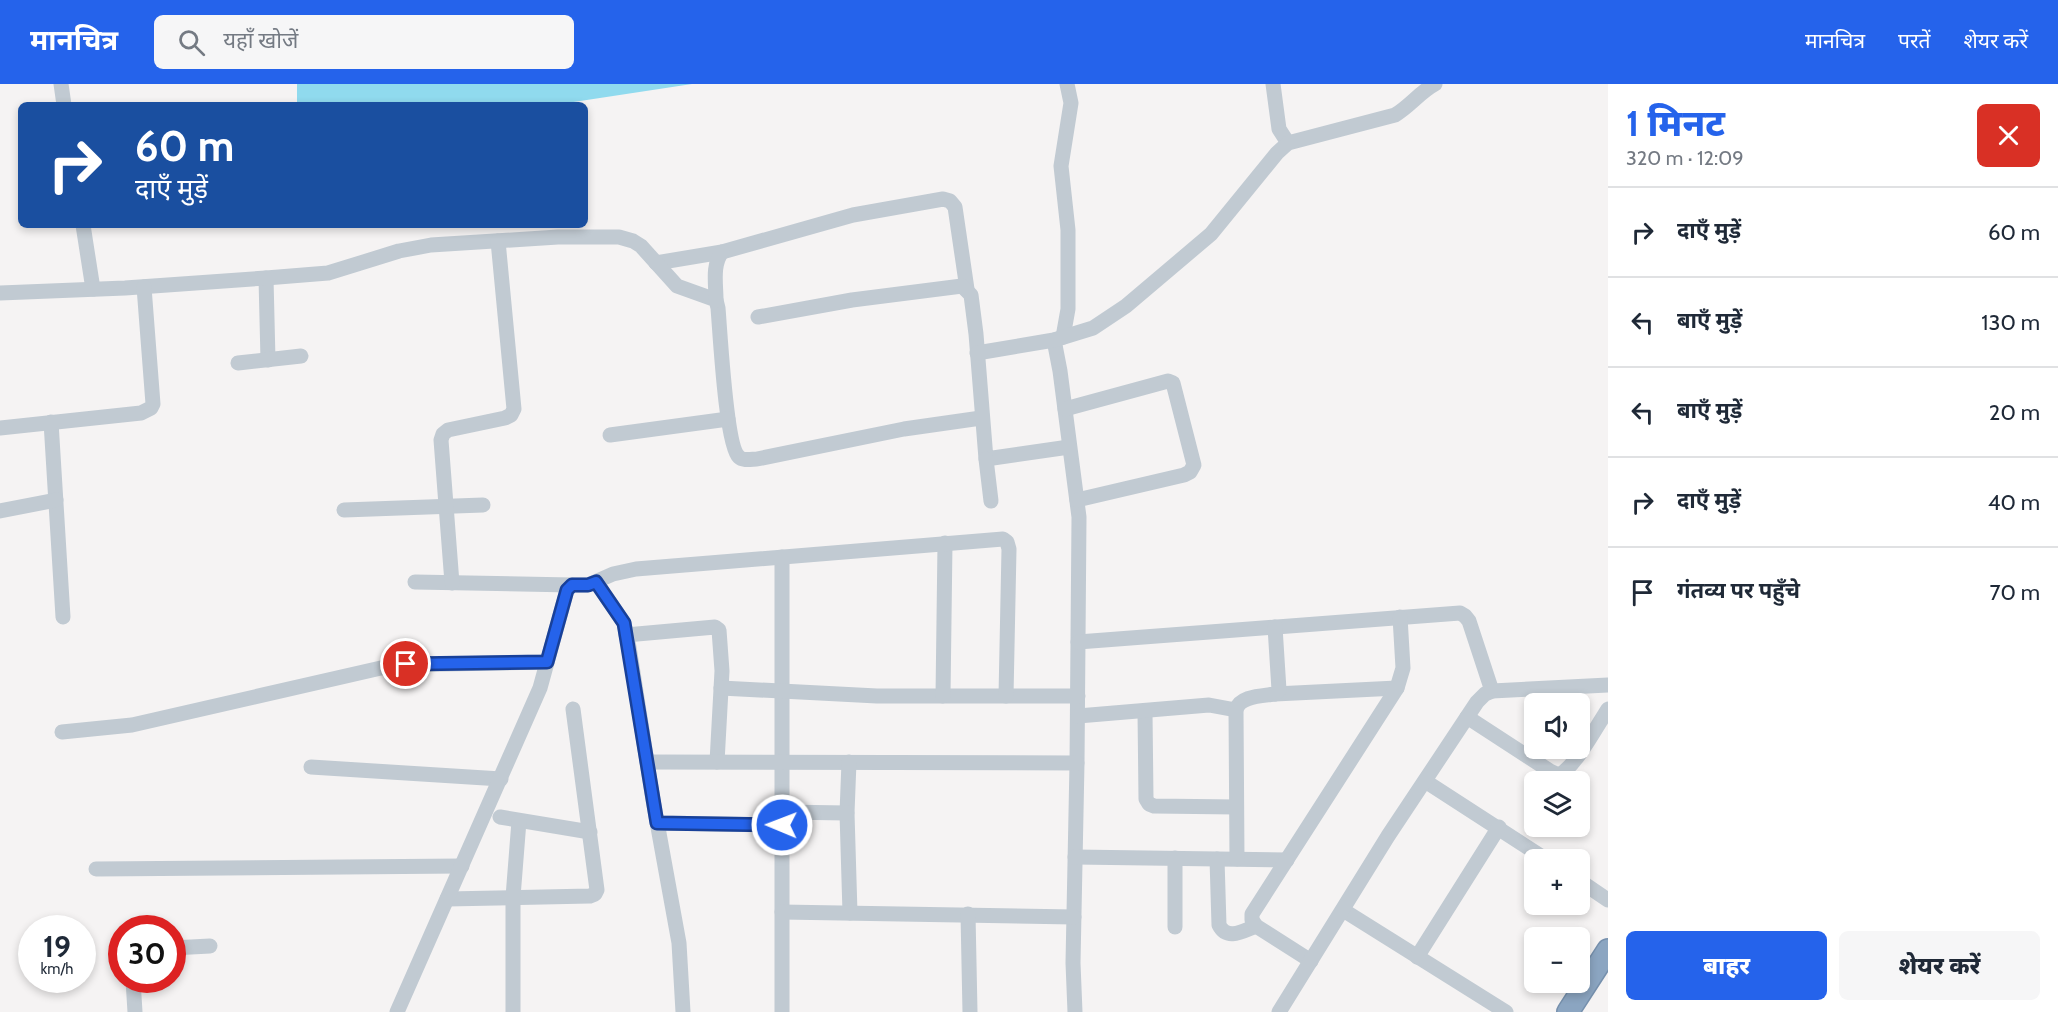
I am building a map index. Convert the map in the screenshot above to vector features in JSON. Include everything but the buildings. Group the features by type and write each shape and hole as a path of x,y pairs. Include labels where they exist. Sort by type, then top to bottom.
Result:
{"highway":[{"path":"1568,1012 1608,950"}],"street":[{"path":"61,84 64,102"},
{"path":"1066,84 1071,103 1061,166 1068,230 1068,309 1058,338 1079,517 1073,963 1075,1012"},
{"path":"1273,84 1279,129 1288,143"},
{"path":"977,353 1058,338 1093,328 1126,306 1211,234 1276,153 1288,143 1395,115 1422,91 1435,84"},
{"path":"656,263 722,252 853,215 943,199 950,201 955,207 967,289 971,295 981,418 991,501"},
{"path":"83,228 93,289"},
{"path":"0,293 266,279 328,273 399,251 431,245 558,237 619,237 641,246 677,286 716,300"},
{"path":"452,583 441,440 443,434 448,430 505,418 511,415 514,409 498,241"},
{"path":"722,252 717,258 716,265 716,300 729,419 734,450 738,457 757,459 904,429 981,418"},
{"path":"266,279 268,360"},
{"path":"758,317 852,300 963,286 967,289"},
{"path":"0,428 141,412 151,408 153,404 144,287"},
{"path":"238,363 301,356"},
{"path":"1065,409 1168,381 1173,383 1194,465 1191,472 1185,475 1077,500"},
{"path":"610,435 729,419"},
{"path":"51,422 63,617"},
{"path":"986,459 1036,450 1070,447"},
{"path":"0,511 56,500"},
{"path":"344,510 483,505"},
{"path":"398,1012 540,688 567,590 613,574 636,569 1003,539 1007,542 1009,549 1006,696"},
{"path":"943,696 945,543"},
{"path":"782,558 782,1012"},
{"path":"415,582 583,584 624,623 679,943 683,1012"},
{"path":"1078,642 1460,613 1469,621 1492,691"},
{"path":"1311,961 1256,926 1252,921 1252,914 1397,688 1403,668 1400,617"},
{"path":"626,635 715,627 719,630 721,688 717,762"},
{"path":"1275,627 1279,684 1279,690 1275,694"},
{"path":"62,732 132,725 394,665 547,662"},
{"path":"1279,1012 1425,781 1477,702 1485,694 1492,691 1608,685"},
{"path":"721,688 877,696 1078,696"},
{"path":"1237,859 1237,705 1241,701 1275,694 1397,688"},
{"path":"1078,716 1209,705 1236,710"},
{"path":"447,899 590,896 595,894 597,890 573,709"},
{"path":"1467,717 1559,775 1566,772 1608,709"},
{"path":"1146,712 1146,799 1149,804 1154,806 1236,807"},
{"path":"647,762 1077,763"},
{"path":"849,762 847,813 850,913"},
{"path":"311,767 501,778"},
{"path":"1425,781 1531,849"},
{"path":"657,823 782,819 847,813"},
{"path":"500,817 590,832"},
{"path":"513,1012 513,897 519,821"},
{"path":"1417,957 1499,827"},
{"path":"1075,857 1287,860"},
{"path":"1175,858 1175,927"},
{"path":"1216,859 1219,925 1227,934 1239,933 1256,926"},
{"path":"96,869 462,866"},
{"path":"1590,888 1608,900"},
{"path":"1343,910 1506,1012"},
{"path":"782,912 1074,917"},
{"path":"968,914 970,1012"},
{"path":"186,947 210,946"},
{"path":"134,993 135,1012"},
{"path":"518,1012 528,1012"}],"water":[{"path":"297,84 692,84 574,102 297,102"}],"route":[{"path":"406,664 547,662 567,590 572,585 588,585 596,582 624,623 657,823 782,825"}]}
